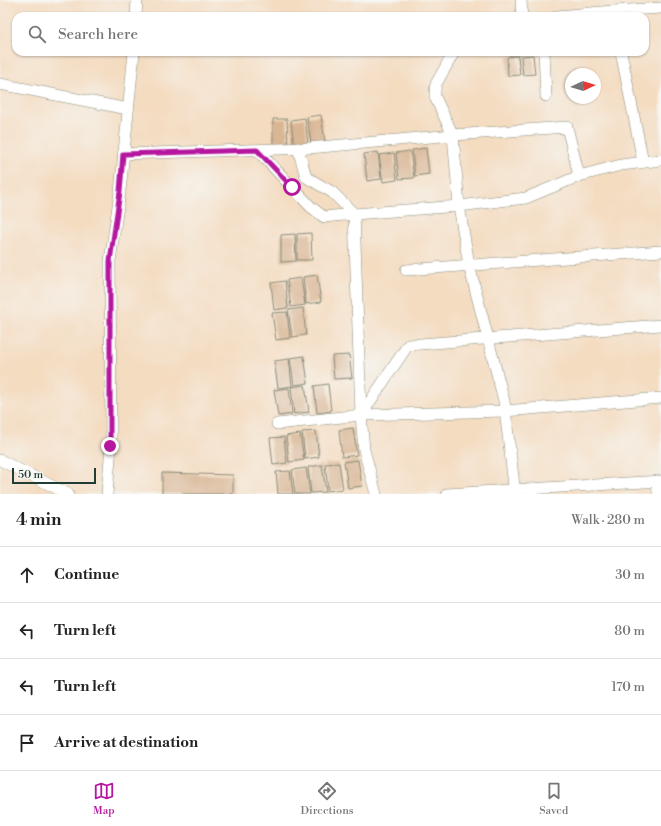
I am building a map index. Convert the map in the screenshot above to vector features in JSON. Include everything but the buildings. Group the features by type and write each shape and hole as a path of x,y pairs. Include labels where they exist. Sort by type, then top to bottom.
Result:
{"street":[{"path":"136,12 137,0"},
{"path":"520,0 522,12"},
{"path":"630,12 661,8"},
{"path":"108,494 110,446 110,261 120,192 134,56"},
{"path":"452,56 436,84 434,90 435,97 453,136 459,206 469,265 504,401 515,492"},
{"path":"544,56 546,96"},
{"path":"622,56 643,162"},
{"path":"0,84 128,109"},
{"path":"123,154 298,148 567,127 579,176"},
{"path":"298,148 306,177 332,192 354,214 361,415 364,450 376,494"},
{"path":"257,150 311,207 324,217 459,206 526,198 579,176 621,165 661,160"},
{"path":"292,187 306,177"},
{"path":"406,270 661,252"},
{"path":"361,415 408,345 661,325"},
{"path":"277,424 361,415 505,411 661,398"},
{"path":"0,460 68,494"},
{"path":"447,494 588,490 659,481 658,494"}],"route":[{"path":"110,446 110,261 120,192 123,154 257,150 292,187"}]}
